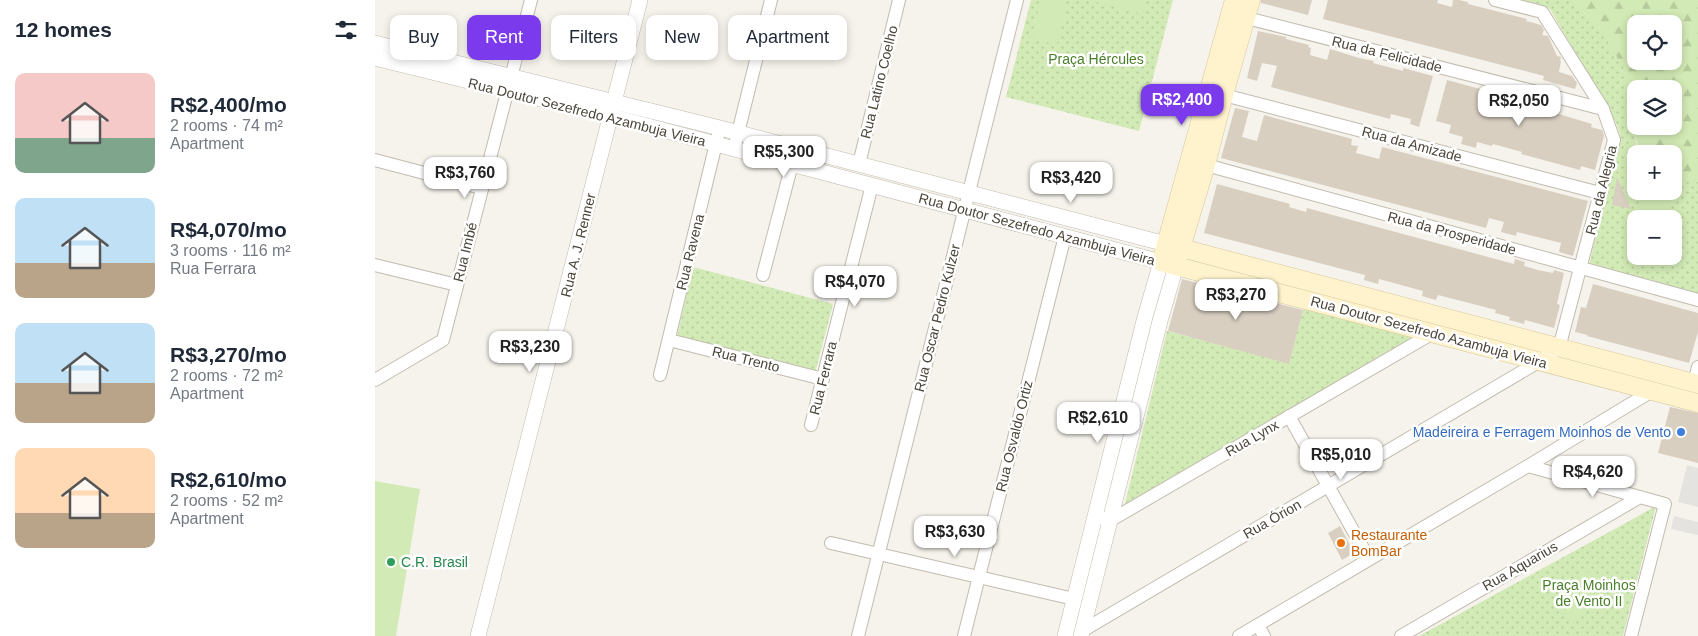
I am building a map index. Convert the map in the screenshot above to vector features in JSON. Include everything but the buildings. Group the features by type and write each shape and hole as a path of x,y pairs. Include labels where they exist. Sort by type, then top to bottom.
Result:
{"main road":[{"path":"1169,264 1237,11 1251,0"},
{"path":"1173,246 1206,165 1224,95 1237,11"},
{"name":"Rua Doutor Sezefredo Azambuja Vieira","path":"1173,246 1559,348 1697,378"},
{"name":"Rua Doutor Sezefredo Azambuja Vieira","path":"1169,264 1698,403"},
{"path":"1280,293 1285,276"}],"street":[{"name":"Rua Imbé","path":"375,380 443,340 531,0"},
{"name":"Rua A. J. Renner","path":"478,636 640,0"},
{"path":"734,149 771,0"},
{"name":"Rua Latino Coelho","path":"859,164 899,0"},
{"name":"Rua Oscar Pedro Kulzer","path":"858,636 1017,0"},
{"name":"Rua da Alegria","path":"1495,0 1542,12 1603,109 1614,140 1559,348"},
{"name":"Rua da Felicidade","path":"1237,11 1603,109"},
{"name":"Rua Doutor Sezefredo Azambuja Vieira","path":"375,43 614,101 1173,246"},
{"name":"Rua Doutor Sezefredo Azambuja Vieira","path":"375,58 610,116 1169,264"},
{"name":"Rua da Amizade","path":"1224,95 1600,193"},
{"name":"Rua Ravena","path":"660,375 720,128"},
{"path":"375,160 481,188"},
{"path":"763,275 792,164"},
{"name":"Rua da Prosperidade","path":"1206,165 1698,300"},
{"name":"Rua Ferrara","path":"811,424 872,185"},
{"name":"Rua Osvaldo Ortiz","path":"964,636 1065,236"},
{"path":"1065,636 1145,317 1169,264"},
{"path":"1082,633 1160,321 1169,264"},
{"path":"375,265 457,286"},
{"path":"1145,317 1160,321"},
{"name":"Rua Lynx","path":"1111,520 1433,333"},
{"name":"Rua Trento","path":"669,340 823,379"},
{"path":"1540,361 1559,348"},
{"name":"Rua Órion","path":"1082,633 1540,361"},
{"path":"1239,636 1261,630 1369,559 1652,391"},
{"path":"1289,416 1369,559"},
{"path":"1528,466 1665,504 1631,636"},
{"name":"Rua Aquarius","path":"1401,636 1640,497"},
{"path":"1095,516 1111,520"},
{"path":"831,543 1074,599"}],"green space":[{"name":"Praça Hércules","path":"1031,0 1173,0 1139,131 1006,97"},
{"path":"1041,0 1054,0 1068,4 1057,45 1031,38"},
{"path":"1087,0 1146,0 1143,14"},
{"path":"1517,0 1573,0 1600,29 1623,67 1627,90 1627,135 1635,135 1637,145 1627,145 1627,200 1682,200 1682,182 1698,182 1698,293 1589,265 1620,134 1616,123 1550,9"},
{"path":"1573,0 1698,0 1698,182 1682,182 1682,145 1638,145 1635,135 1682,135 1682,80 1627,80 1627,111 1600,29"},
{"path":"1643,200 1672,200 1669,210 1640,210"},
{"path":"693,267 833,304 815,373 677,337"},
{"path":"1304,306 1421,335 1124,508 1167,331 1289,363"},
{"name":"C.R. Brasil","path":"375,481 420,489 396,636 375,636"},
{"name":"Praça Moinhos de Vento II","path":"1656,506 1623,636 1419,636 1633,519"},
{"path":"1584,568 1605,591 1575,623 1552,602"}],"shaded area":[{"path":"1687,465 1698,468 1698,507 1678,502"},
{"path":"1674,516 1698,522 1698,535 1671,529"}],"place":[{"name":"Madeireira e Ferragem Moinhos de Vento","path":"1681,432"},
{"name":"Restaurante BomBar","path":"1341,543"},
{"name":"C.R. Brasil","path":"391,562"}]}
